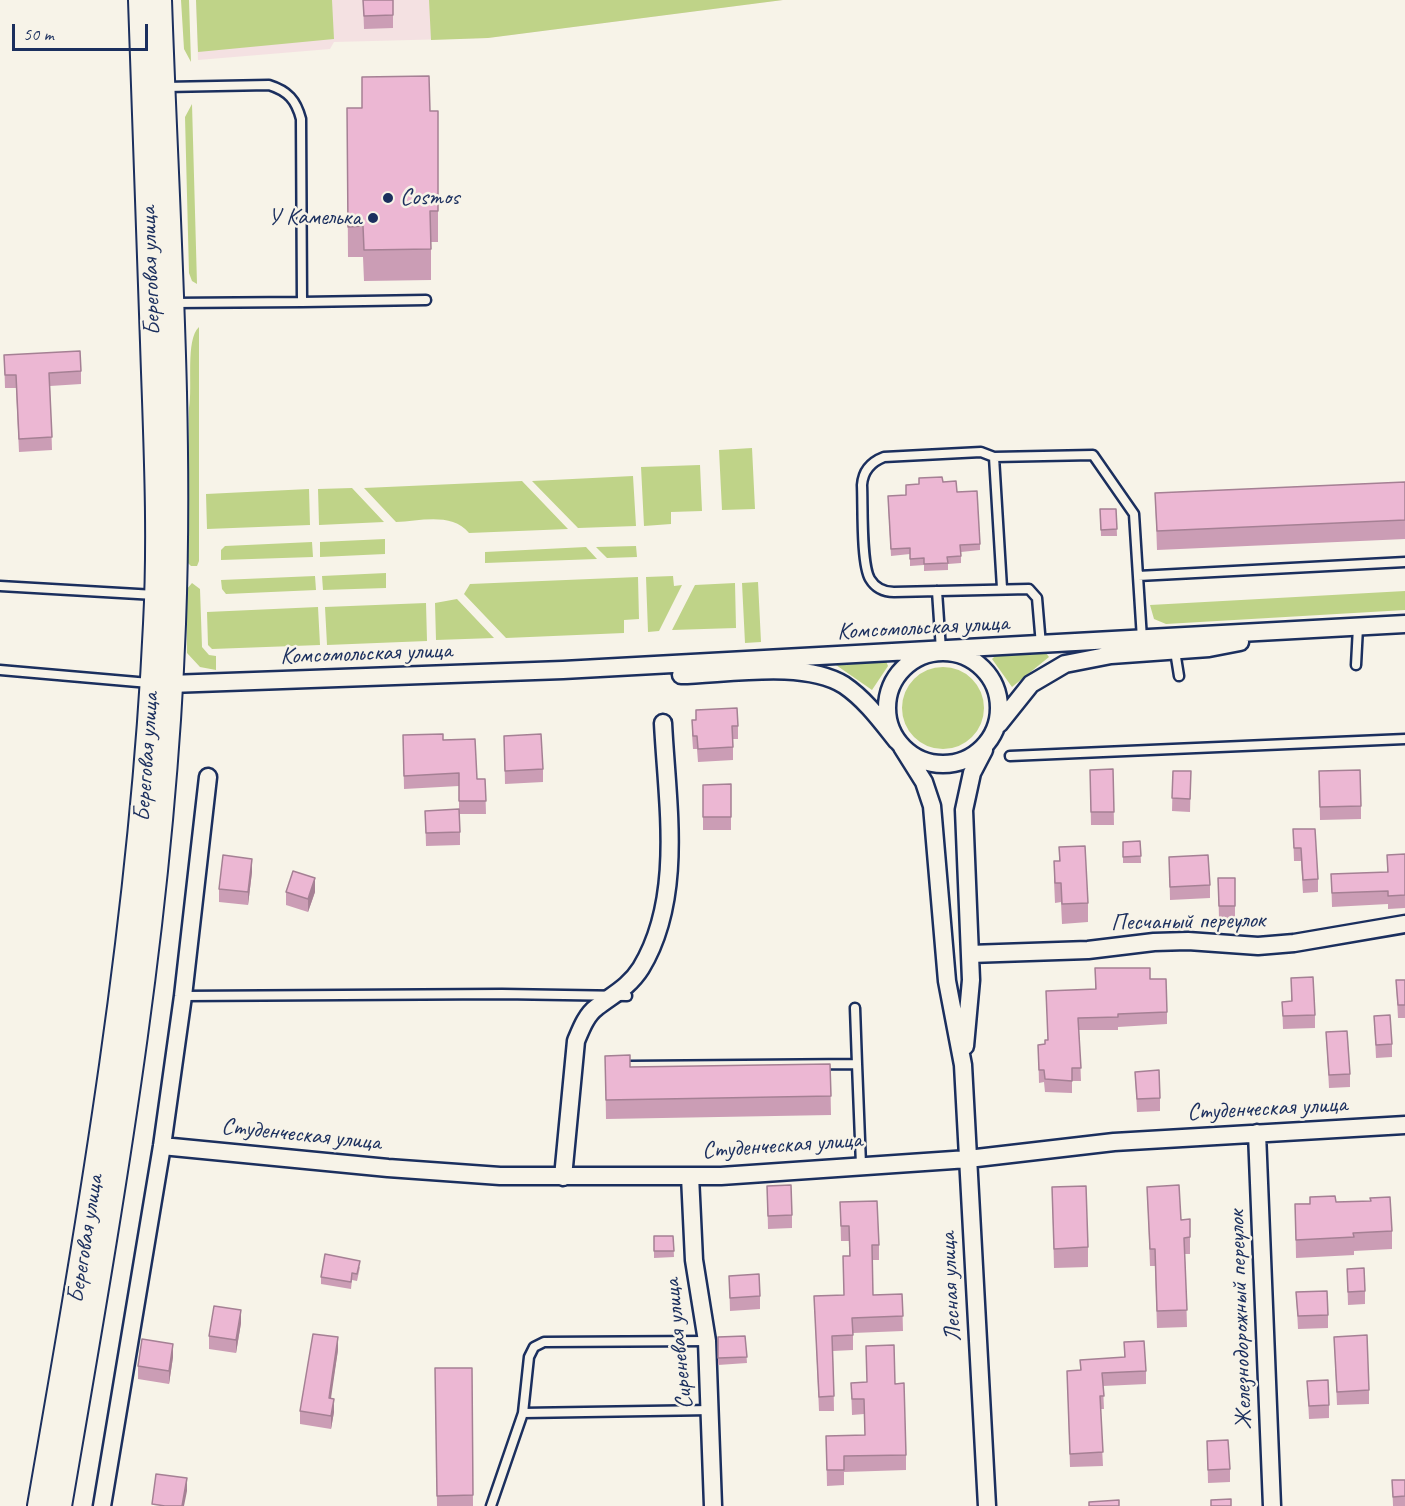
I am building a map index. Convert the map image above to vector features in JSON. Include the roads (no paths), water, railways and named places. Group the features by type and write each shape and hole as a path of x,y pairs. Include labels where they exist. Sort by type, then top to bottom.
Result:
{"main road":[{"name":"Береговая улица","path":"40,1506 120,1018 141,832 161,684 157,595 156,439 141,0"},
{"name":"Береговая улица","path":"59,1506 140,1011 151,912 161,684 175,511 162,76 164,5"}],"street":[{"name":"Комсомольская улица","path":"161,684 563,670 939,652 1405,624"},
{"name":"Комсомольская улица","path":"991,737 1021,694 1053,669 1081,660 1111,655 1209,648 1285,631"},
{"path":"939,652 972,660 990,678 999,707 991,737 971,757 950,764 927,763 899,744 887,717 890,688 908,664 939,652"},
{"name":"Комсомольская улица","path":"563,670 665,676 787,671 818,674 842,684 860,698 899,744"},
{"path":"563,1177 576,1041 583,1024 595,1007 621,996 633,981 643,965 667,903 669,869 663,723"},
{"name":"Лесная улица","path":"963,1065 971,980 964,800 972,773 991,737"},
{"name":"Лесная улица","path":"899,744 924,782 932,806 947,981 963,1065 987,1506"},
{"path":"102,1506 162,1146 183,996 208,777"},
{"name":"Песчаный переулок","path":"970,954 1088,950 1154,942 1188,941 1258,946 1294,943 1405,924"},
{"name":"Студенческая улица","path":"162,1146 388,1168 500,1176 690,1176 968,1159 1114,1143 1405,1125"},
{"name":"Железнодорожный переулок","path":"1257,1133 1272,1506"},
{"name":"Сиреневая улица","path":"690,1176 693,1243 707,1341 713,1506"}],"lane":[{"path":"162,76 269,85 282,89 291,96 301,119 302,302"},
{"path":"169,303 426,300"},
{"path":"1041,645 1037,598 1029,589 886,592 873,584 869,578 862,485 864,474 873,463 884,457 981,452 994,457 1093,455 1134,514 1142,639"},
{"path":"994,457 1002,588"},
{"path":"1138,576 1405,562"},
{"path":"0,586 157,595"},
{"path":"937,591 939,652"},
{"path":"1356,665 1358,627"},
{"path":"1175,651 1179,676"},
{"path":"0,670 161,684"},
{"path":"1010,756 1405,739"},
{"path":"183,996 502,994 621,996"},
{"path":"855,1008 861,1165"},
{"path":"630,1066 857,1064"},
{"path":"491,1506 523,1413 529,1357 534,1347 543,1342 707,1341"},
{"path":"523,1413 711,1410"}],"place":[{"name":"Cosmos","path":"388,198"},
{"name":"У Камелька","path":"373,218"}]}
